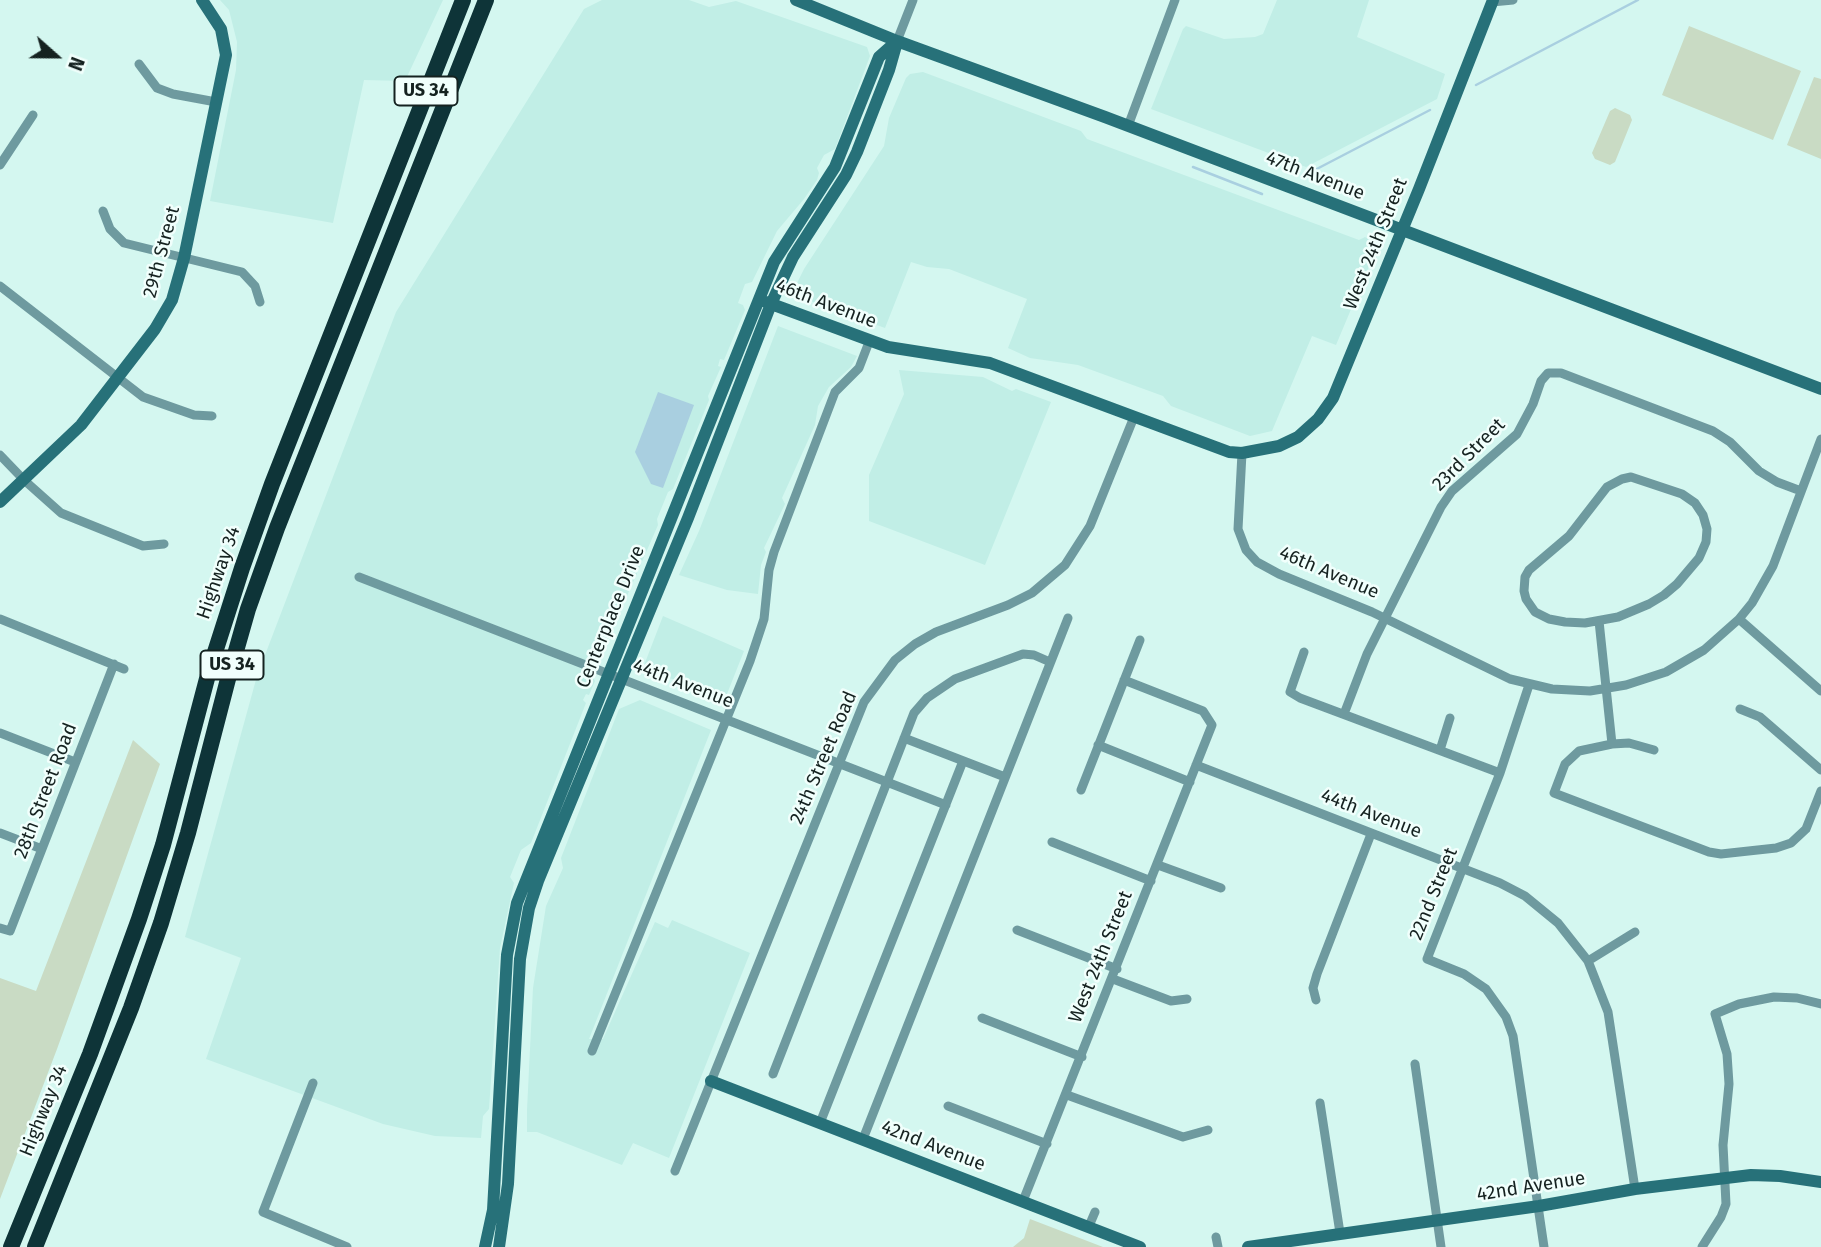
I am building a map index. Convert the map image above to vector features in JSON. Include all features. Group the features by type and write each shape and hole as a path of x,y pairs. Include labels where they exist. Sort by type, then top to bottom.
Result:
{"highway":[{"name":"Highway 34","path":"10,1247 116,987 163,845 209,671 272,484 463,0"},
{"name":"Highway 34","path":"34,1247 131,1009 161,923 248,609 277,528 486,0"},
{"path":"184,763 205,768"}],"street":[{"name":"29th Street","path":"0,502 81,425 165,315 172,300 184,258 226,55 221,29 202,0"},
{"name":"47th Avenue","path":"796,0 897,41 1821,389"},
{"name":"Centerplace Drive","path":"499,1247 508,1184 520,959 529,908 615,676 765,301 774,262 835,167 879,57 897,41 913,0"},
{"path":"1128,126 1175,0"},
{"path":"1492,1 1513,0"},
{"name":"West 24th Street","path":"1242,453 1279,446 1298,437 1318,419 1333,398 1492,1"},
{"path":"139,64 157,88 173,94 216,102"},
{"path":"0,165 33,115"},
{"path":"103,211 110,229 124,243 242,272 255,286 260,302"},
{"path":"0,286 143,397 194,415 212,416"},
{"name":"46th Avenue","path":"765,301 869,342 898,350 958,356 990,363 1229,452 1242,453 1238,519 1242,542 1257,562 1385,618 1492,671 1529,685 1571,691 1606,689 1645,680 1686,662 1718,639 1739,619 1752,603 1773,566 1821,439"},
{"path":"592,1051 764,619 769,570 835,392 859,368 869,342"},
{"name":"23rd Street","path":"1344,714 1367,654 1441,507 1452,491 1517,433 1533,404 1541,381 1548,373 1562,373 1713,431 1730,442 1768,477 1801,491"},
{"name":"24th Street Road","path":"675,1171 864,702 895,660 915,644 936,632 1008,606 1032,593 1065,565 1090,526 1133,417"},
{"path":"0,455 61,513 143,545 164,544"},
{"path":"1631,477 1644,480 1690,498 1703,515 1707,535 1703,550 1689,571 1677,584 1649,604 1618,617 1599,621 1565,622 1549,619 1535,612 1524,591 1525,577 1529,570 1569,536 1588,515 1607,487 1622,479 1631,477"},
{"name":"44th Avenue","path":"359,577 946,805"},
{"path":"863,1139 1068,618"},
{"path":"0,619 124,669"},
{"path":"1739,619 1821,691"},
{"path":"1599,621 1611,740"},
{"path":"1081,790 1140,640"},
{"path":"1304,652 1290,692 1500,773"},
{"path":"773,1074 911,720 927,698 955,679 1023,654 1051,662"},
{"name":"28th Street Road","path":"5,930 42,849 114,663"},
{"name":"Centerplace Drive","path":"485,1247 493,1210 506,955 517,903 615,676"},
{"name":"West 24th Street","path":"1023,1202 1212,725 1203,711 1124,680"},
{"name":"22nd Street","path":"1529,685 1500,773 1427,959 1464,974 1486,989 1506,1017 1513,1036 1544,1247"},
{"path":"1740,709 1760,717 1821,770"},
{"path":"1440,750 1450,718"},
{"path":"0,733 75,762"},
{"path":"904,738 1005,777"},
{"path":"1654,750 1611,740 1574,754 1565,764 1554,793 1721,855 1776,848 1791,843 1806,829 1821,791"},
{"path":"1098,746 1190,782"},
{"path":"820,1123 964,761"},
{"name":"44th Avenue","path":"1196,765 1500,883 1525,896 1558,923 1588,961 1608,1012 1635,1189"},
{"path":"0,832 42,849"},
{"path":"1316,1000 1313,988 1317,974 1371,834"},
{"path":"1052,842 1151,881"},
{"path":"1158,865 1221,888"},
{"path":"1017,930 1171,1001 1187,999"},
{"path":"1588,961 1635,932"},
{"path":"1702,1247 1726,1204 1723,1145 1729,1084 1727,1054 1715,1014 1739,1004 1774,997 1797,998 1821,1004"},
{"path":"982,1018 1082,1057"},
{"path":"1415,1064 1441,1247"},
{"name":"42nd Avenue","path":"711,1082 1140,1247"},
{"path":"313,1083 263,1212 347,1247"},
{"path":"1067,1095 1184,1137 1208,1130"},
{"path":"1320,1102 1340,1233"},
{"path":"948,1105 1047,1144"},
{"name":"42nd Avenue","path":"1248,1247 1281,1245 1340,1233 1539,1206 1635,1189 1751,1175 1821,1182"},
{"path":"1089,1226 1096,1212"},
{"path":"1216,1237 1218,1247"}],"shaded area":[{"path":"220,0 443,0 405,81 364,80 333,223 210,201 236,70 237,42 229,10"},
{"path":"602,0 689,0 709,7 736,1 867,47 870,56 835,149 824,155 817,168 817,180 777,231 752,282 745,284 738,303 743,305 745,310 724,360 720,359 718,366 721,367 708,396 709,400 592,676 595,681 589,695 586,694 583,700 586,703 531,843 521,850 510,877 514,883 500,948 489,1109 483,1116 481,1138 435,1136 383,1124 206,1059 241,958 185,937 257,676 396,312 584,9"},
{"path":"1277,0 1369,0 1357,37 1445,74 1437,99 1306,167 1151,109 1186,26 1224,39 1255,37 1263,34"},
{"path":"923,72 1081,131 1087,139 1359,240 1365,237 1378,245 1336,345 1312,336 1272,431 1250,436 1171,406 1163,396 1078,365 1030,358 1008,348 1027,299 949,269 911,262 885,328 813,302 795,287 884,146 889,118 906,78 910,74"},
{"path":"778,326 857,356 851,367 829,387 818,406 815,425 782,498 785,504 764,548 766,552 761,565 758,594 727,590 679,575 699,531"},
{"path":"899,370 983,377 1012,391 1016,389 1051,402 985,565 869,521 869,475 904,394"},
{"path":"658,392 694,405 663,488 651,484 635,452"},
{"path":"663,616 744,651 725,699 643,668"},
{"path":"640,700 711,730 589,1039 603,1039 655,922 668,928 672,920 750,953 669,1158 633,1143 622,1165 537,1132 527,1132 527,1110 533,988 546,906 563,868 561,858 619,709"}],"green space":[{"path":"1689,26 1801,71 1773,140 1662,95"},
{"path":"1814,77 1821,79 1821,159 1787,145"},
{"path":"1615,108 1630,115 1632,120 1615,162 1610,165 1595,159 1592,153 1610,111"},
{"path":"133,740 160,764 0,1199 0,978 36,991"},
{"path":"1030,1219 1103,1247 1013,1247 1024,1238"}],"waterway":[{"path":"1476,85 1638,0"},
{"path":"1309,173 1430,110"},
{"path":"1193,167 1262,194"}]}
